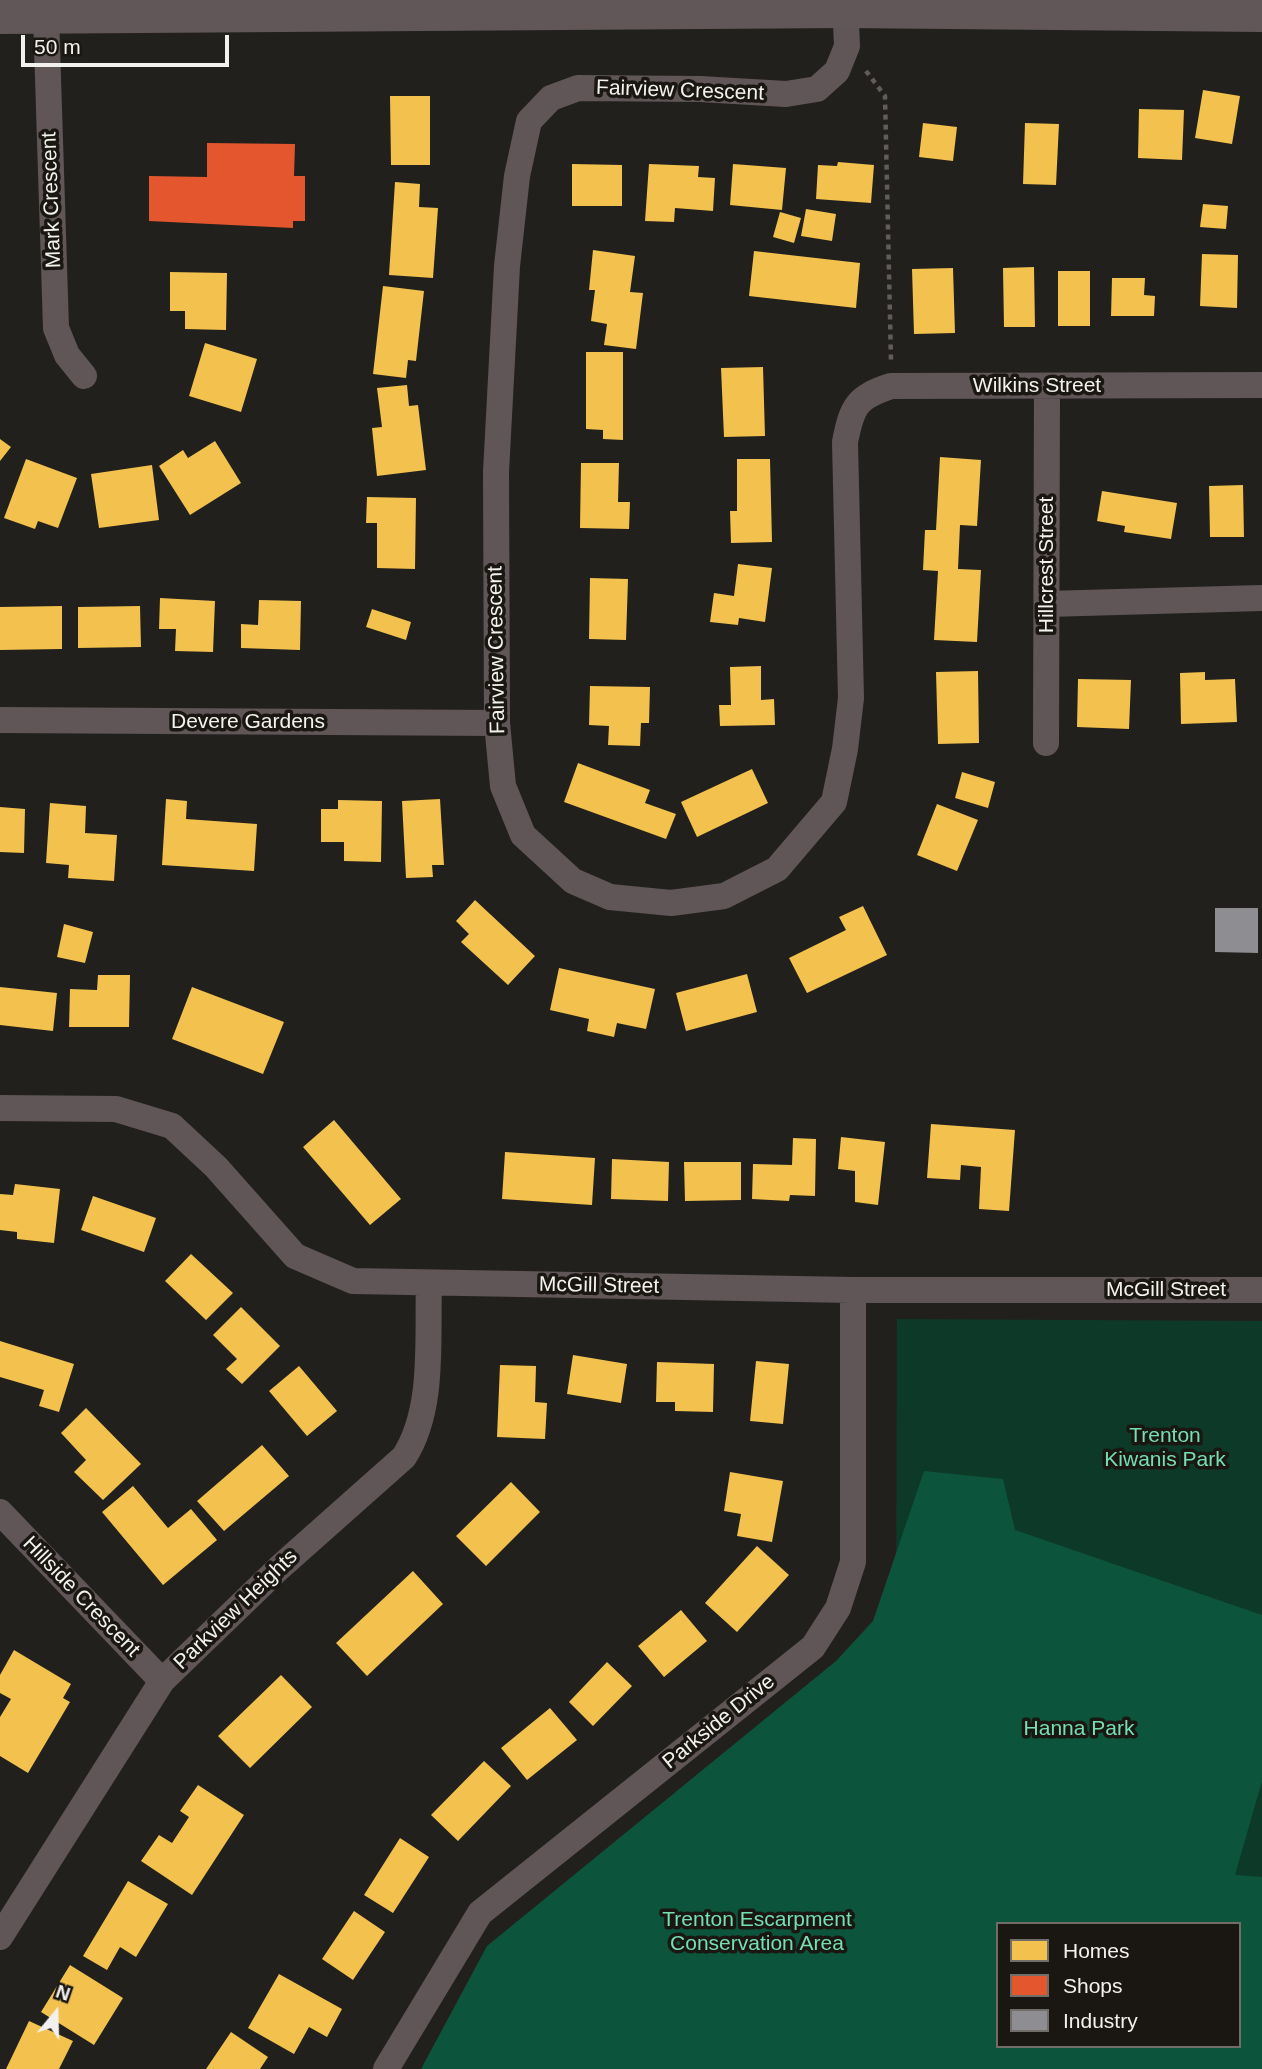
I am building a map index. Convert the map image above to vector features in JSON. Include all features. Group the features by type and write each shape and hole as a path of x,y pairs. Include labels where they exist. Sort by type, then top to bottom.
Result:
{"main road":[{"path":"0,15 845,4 1262,13"}],"street":[{"path":"845,4 847,46"},
{"name":"Mark Crescent","path":"46,15 56,328 67,355 84,376"},
{"name":"Fairview Crescent","path":"845,442 851,698 845,749 834,802 777,869 724,896 671,903 610,897 573,880 523,835 503,786 497,723 498,431 507,266 517,176 529,121 551,98 579,88 688,88 786,94 817,89 836,71 847,46"},
{"name":"Wilkins Street","path":"845,442 850,415 861,398 891,386 1262,385"},
{"name":"Hillcrest Street","path":"1046,743 1047,387"},
{"path":"1046,604 1262,598"},
{"name":"Devere Gardens","path":"0,720 497,723"},
{"name":"McGill Street","path":"0,1108 116,1109 172,1126 216,1167 295,1256 353,1281 853,1290 1262,1290"},
{"name":"Parkview Heights","path":"0,1937 162,1681 279,1568 404,1457 417,1436 425,1382 429,1283"},
{"name":"Parkside Drive","path":"386,2069 480,1913 813,1647 838,1608 853,1562 853,1290"},
{"name":"Hillside Crescent","path":"0,1513 162,1681"}],"path":[{"path":"847,46 885,96 891,386"}],"green space":[{"name":"Hanna Park","path":"897,1319 1262,1321 1262,2069 466,2069 896,1621"},
{"name":"Trenton Escarpment Conservation Area","path":"924,1471 1003,1479 1015,1530 1262,1615 1262,1781 1235,1875 1262,1877 1262,2069 421,2069 487,1946 836,1661 873,1621"}],"building: Homes":[{"path":"1203,90 1240,96 1232,144 1195,138"},
{"path":"390,96 430,96 430,165 391,165"},
{"path":"1139,109 1184,110 1182,160 1138,158"},
{"path":"923,123 957,127 953,161 919,157"},
{"path":"1025,123 1059,124 1056,185 1023,184"},
{"path":"838,162 874,165 871,203 816,199 818,165 837,166"},
{"path":"572,164 622,165 622,206 572,206"},
{"path":"649,164 699,166 698,177 715,178 713,211 675,208 674,222 645,221"},
{"path":"733,164 786,168 782,210 730,205"},
{"path":"395,182 420,184 419,207 438,208 433,278 389,275"},
{"path":"1203,204 1228,206 1226,229 1200,227"},
{"path":"806,209 836,214 832,241 801,236"},
{"path":"780,212 801,218 794,243 773,237"},
{"path":"593,250 635,256 630,292 643,293 636,349 604,345 607,324 591,321 595,290 589,290"},
{"path":"754,251 860,263 856,308 749,296"},
{"path":"1202,254 1238,255 1237,308 1200,306"},
{"path":"1034,267 1035,327 1004,327 1003,268"},
{"path":"953,268 955,333 914,334 912,269"},
{"path":"1058,271 1090,271 1090,326 1058,326"},
{"path":"170,272 227,273 226,330 185,329 185,311 170,311"},
{"path":"1112,278 1145,278 1144,295 1155,296 1154,316 1111,316"},
{"path":"383,286 424,291 416,361 408,360 406,378 373,374"},
{"path":"205,343 257,359 241,412 189,396"},
{"path":"586,352 623,352 623,440 603,439 603,430 586,429"},
{"path":"763,367 765,436 724,437 721,368"},
{"path":"407,385 409,406 418,405 426,470 377,476 372,428 382,427 377,388"},
{"path":"0,439 11,447 0,461"},
{"path":"215,441 241,483 190,515 159,466 183,450 188,458"},
{"path":"940,457 981,460 977,526 960,525 958,569 981,570 977,642 934,640 938,571 923,570 925,530 936,530"},
{"path":"26,459 77,478 58,528 38,521 35,529 4,518"},
{"path":"737,459 770,459 772,542 731,543 730,511 737,511"},
{"path":"581,463 619,463 618,502 630,502 629,529 580,528"},
{"path":"152,465 159,520 99,528 91,474"},
{"path":"1243,485 1244,537 1210,537 1209,486"},
{"path":"1102,491 1177,503 1171,539 1124,532 1125,526 1097,521"},
{"path":"367,497 416,498 415,569 377,568 377,523 366,523"},
{"path":"738,564 772,568 765,622 739,618 738,625 710,622 714,593 734,596"},
{"path":"590,578 628,579 626,640 589,639"},
{"path":"160,598 215,601 213,652 175,651 176,629 159,629"},
{"path":"259,600 301,601 300,650 241,648 241,624 258,625"},
{"path":"62,606 62,649 0,650 0,607"},
{"path":"140,606 141,647 78,648 78,607"},
{"path":"372,609 411,622 406,640 366,627"},
{"path":"761,666 761,700 774,699 775,725 720,726 719,705 731,705 730,667"},
{"path":"978,671 979,743 938,744 936,672"},
{"path":"1205,672 1205,680 1235,679 1237,722 1181,724 1180,673"},
{"path":"1078,679 1131,680 1129,729 1077,727"},
{"path":"590,686 650,687 649,723 641,723 640,746 608,745 609,726 589,725"},
{"path":"578,763 650,790 645,803 676,814 666,839 564,802"},
{"path":"752,769 768,803 697,837 681,802"},
{"path":"962,772 995,782 988,808 955,798"},
{"path":"166,799 187,801 186,819 257,824 254,871 162,865"},
{"path":"440,799 444,865 432,865 433,877 406,878 402,801"},
{"path":"338,800 382,801 381,862 344,861 344,842 321,842 321,809 338,809"},
{"path":"50,803 86,806 85,833 117,835 114,881 68,878 69,865 46,863"},
{"path":"937,804 978,820 957,871 917,855"},
{"path":"0,807 25,809 24,853 0,852"},
{"path":"475,900 535,956 508,985 461,942 469,934 456,921"},
{"path":"863,906 887,955 807,993 789,958 846,930 839,917"},
{"path":"64,924 93,932 85,963 57,957"},
{"path":"559,968 655,989 646,1029 617,1023 614,1037 587,1031 589,1019 550,1010"},
{"path":"747,974 757,1012 686,1031 676,993"},
{"path":"98,975 130,975 129,1027 69,1027 70,989 97,990"},
{"path":"0,987 57,993 53,1031 0,1025"},
{"path":"192,987 284,1022 263,1074 172,1039"},
{"path":"334,1120 401,1199 370,1225 303,1147"},
{"path":"931,1124 1015,1130 1009,1211 979,1209 981,1167 961,1165 960,1180 927,1178"},
{"path":"841,1137 885,1142 878,1205 855,1202 855,1171 838,1169"},
{"path":"793,1138 816,1139 815,1196 790,1195 789,1201 752,1199 753,1164 792,1165"},
{"path":"505,1152 595,1158 592,1205 502,1199"},
{"path":"612,1159 669,1162 668,1201 611,1199"},
{"path":"684,1162 741,1162 741,1200 685,1201"},
{"path":"15,1184 60,1189 54,1243 17,1239 17,1232 0,1230 0,1194 13,1195"},
{"path":"93,1196 156,1218 144,1252 81,1230"},
{"path":"191,1254 233,1293 206,1320 165,1281"},
{"path":"241,1307 280,1346 242,1384 226,1369 237,1359 213,1335"},
{"path":"0,1341 74,1364 59,1412 39,1406 44,1390 0,1377"},
{"path":"573,1355 627,1364 621,1403 567,1394"},
{"path":"756,1361 789,1364 783,1424 750,1421"},
{"path":"657,1362 714,1364 713,1412 675,1411 675,1402 656,1402"},
{"path":"500,1365 536,1366 535,1402 547,1403 545,1439 497,1437"},
{"path":"299,1366 337,1411 307,1436 269,1391"},
{"path":"86,1408 141,1464 103,1500 74,1472 86,1460 61,1433"},
{"path":"262,1445 289,1476 224,1531 197,1501"},
{"path":"730,1472 783,1481 772,1542 737,1536 741,1514 724,1511"},
{"path":"511,1482 540,1512 486,1566 456,1536"},
{"path":"133,1486 168,1528 191,1509 217,1540 163,1585 102,1512"},
{"path":"757,1546 789,1575 737,1632 705,1603"},
{"path":"413,1571 443,1604 367,1676 336,1643"},
{"path":"681,1610 707,1641 664,1677 638,1646"},
{"path":"14,1650 71,1684 63,1698 70,1702 28,1773 0,1756 0,1717 11,1699 0,1693 0,1675"},
{"path":"607,1662 632,1686 593,1726 569,1702"},
{"path":"281,1675 312,1707 250,1768 218,1736"},
{"path":"550,1708 577,1740 527,1780 501,1748"},
{"path":"484,1761 511,1786 458,1841 431,1815"},
{"path":"198,1785 244,1815 192,1895 141,1861 159,1835 172,1843 189,1817 180,1811"},
{"path":"400,1838 429,1857 393,1913 364,1895"},
{"path":"128,1881 168,1904 136,1957 120,1947 107,1970 83,1956"},
{"path":"354,1911 385,1932 353,1980 322,1959"},
{"path":"70,1965 123,1998 94,2045 41,2012"},
{"path":"279,1974 342,2009 327,2037 309,2027 294,2054 248,2028"},
{"path":"29,2021 73,2041 59,2069 6,2069"},
{"path":"231,2032 268,2057 260,2069 206,2069"}],"building: Shops":[{"path":"207,143 295,144 294,176 305,176 305,221 293,221 293,228 149,221 149,176 207,177"}],"building: Industry":[{"path":"1215,908 1258,908 1258,953 1215,952"}],"park label":[{"name":"Trenton Kiwanis Park","path":"1165,1448"}]}
